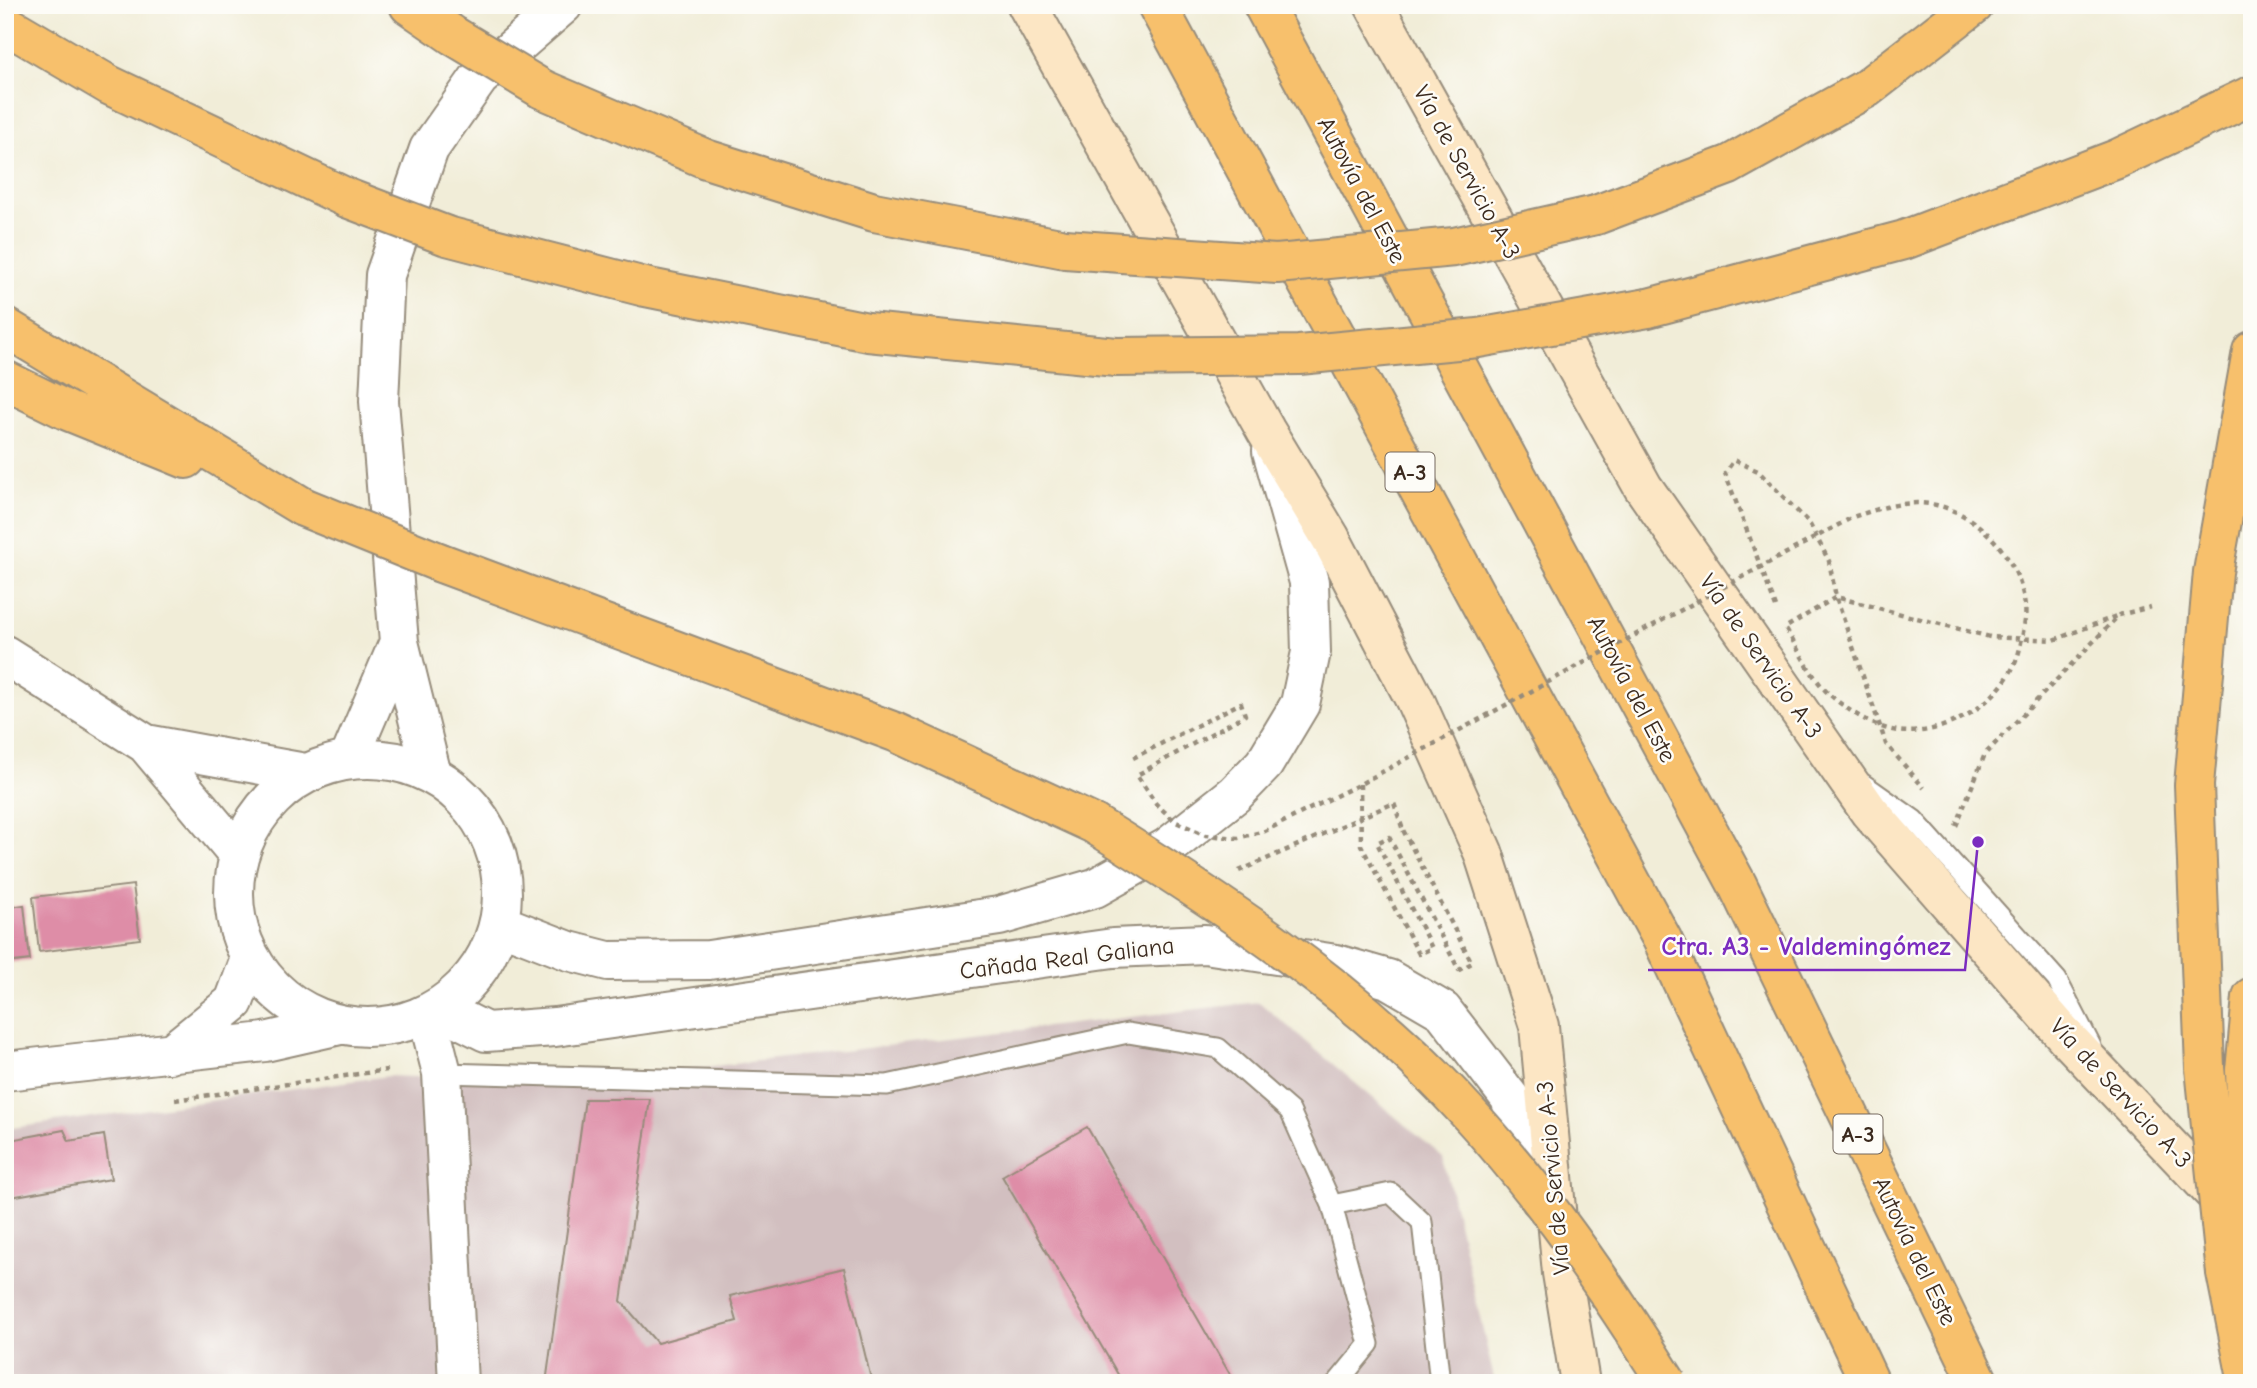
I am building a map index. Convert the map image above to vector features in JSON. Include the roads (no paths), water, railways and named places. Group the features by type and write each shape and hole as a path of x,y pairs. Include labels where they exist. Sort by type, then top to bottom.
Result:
{"highway":[{"path":"410,5 454,36 542,89 706,159 874,212 1065,249 1277,264 1454,247 1596,215 1741,159 1867,89 1974,5"},
{"name":"A-3","path":"1157,5 1662,939 1870,1383"},
{"name":"Autovía del Este","path":"1263,5 1737,884 1979,1383"},
{"path":"5,24 110,85 347,198 447,236 645,287 868,332 1116,357 1313,354 1478,338 1648,308 1904,240 2117,159 2252,94"},
{"path":"5,327 303,507"},
{"path":"2248,1383 2239,1259 2206,1068 2194,785 2213,572 2252,351"},
{"path":"5,380 68,411 441,563 895,732 1094,824 1238,916 1335,989 1433,1076 1530,1184 1603,1281 1667,1383"},
{"path":"2239,1259 2245,1072 2252,997"}],"main road":[{"name":"Vía de Servicio A-3","path":"1027,5 1266,431 1330,537 1415,700 1483,852 1539,1026 1562,1273 1580,1383"},
{"name":"Vía de Servicio A-3","path":"1374,5 1643,487 1869,811 2111,1085 2252,1232"}],"street":[{"path":"432,775 399,642 379,401 385,275 429,149 479,78 563,5"},
{"name":"Cañada Real Galiana","path":"499,924 569,951 608,961 709,960 999,916 1095,888 1168,847 1235,794 1264,764 1300,704 1311,652 1308,582 1266,431"},
{"path":"349,759 399,642"},
{"path":"5,655 146,744 238,854"},
{"path":"146,744 305,773"},
{"path":"349,759 392,760 432,775 461,795 483,822 498,854 503,889 499,924 487,957 466,986 433,1011 408,1023 374,1028 340,1025 304,1012 273,989 250,959 236,926 233,890 238,854 263,807 305,773 349,759"},
{"name":"Cañada Real Galiana","path":"433,1011 486,1032 555,1027 1113,948 1205,944 1336,964 1388,979 1443,1011 1510,1098 1562,1273"},
{"path":"170,1055 234,1002 250,959"},
{"path":"433,1011 442,1073 458,1383"},
{"path":"5,1071 170,1055 265,1042 340,1025"}],"lane":[{"path":"442,1073 887,1085 1128,1033 1218,1048 1290,1111 1332,1206 1369,1344 1337,1383"},
{"path":"1332,1206 1391,1193 1422,1222 1440,1383"}],"place":[{"name":"Ctra. A3 - Valdemingómez","path":"1978,842"}]}
